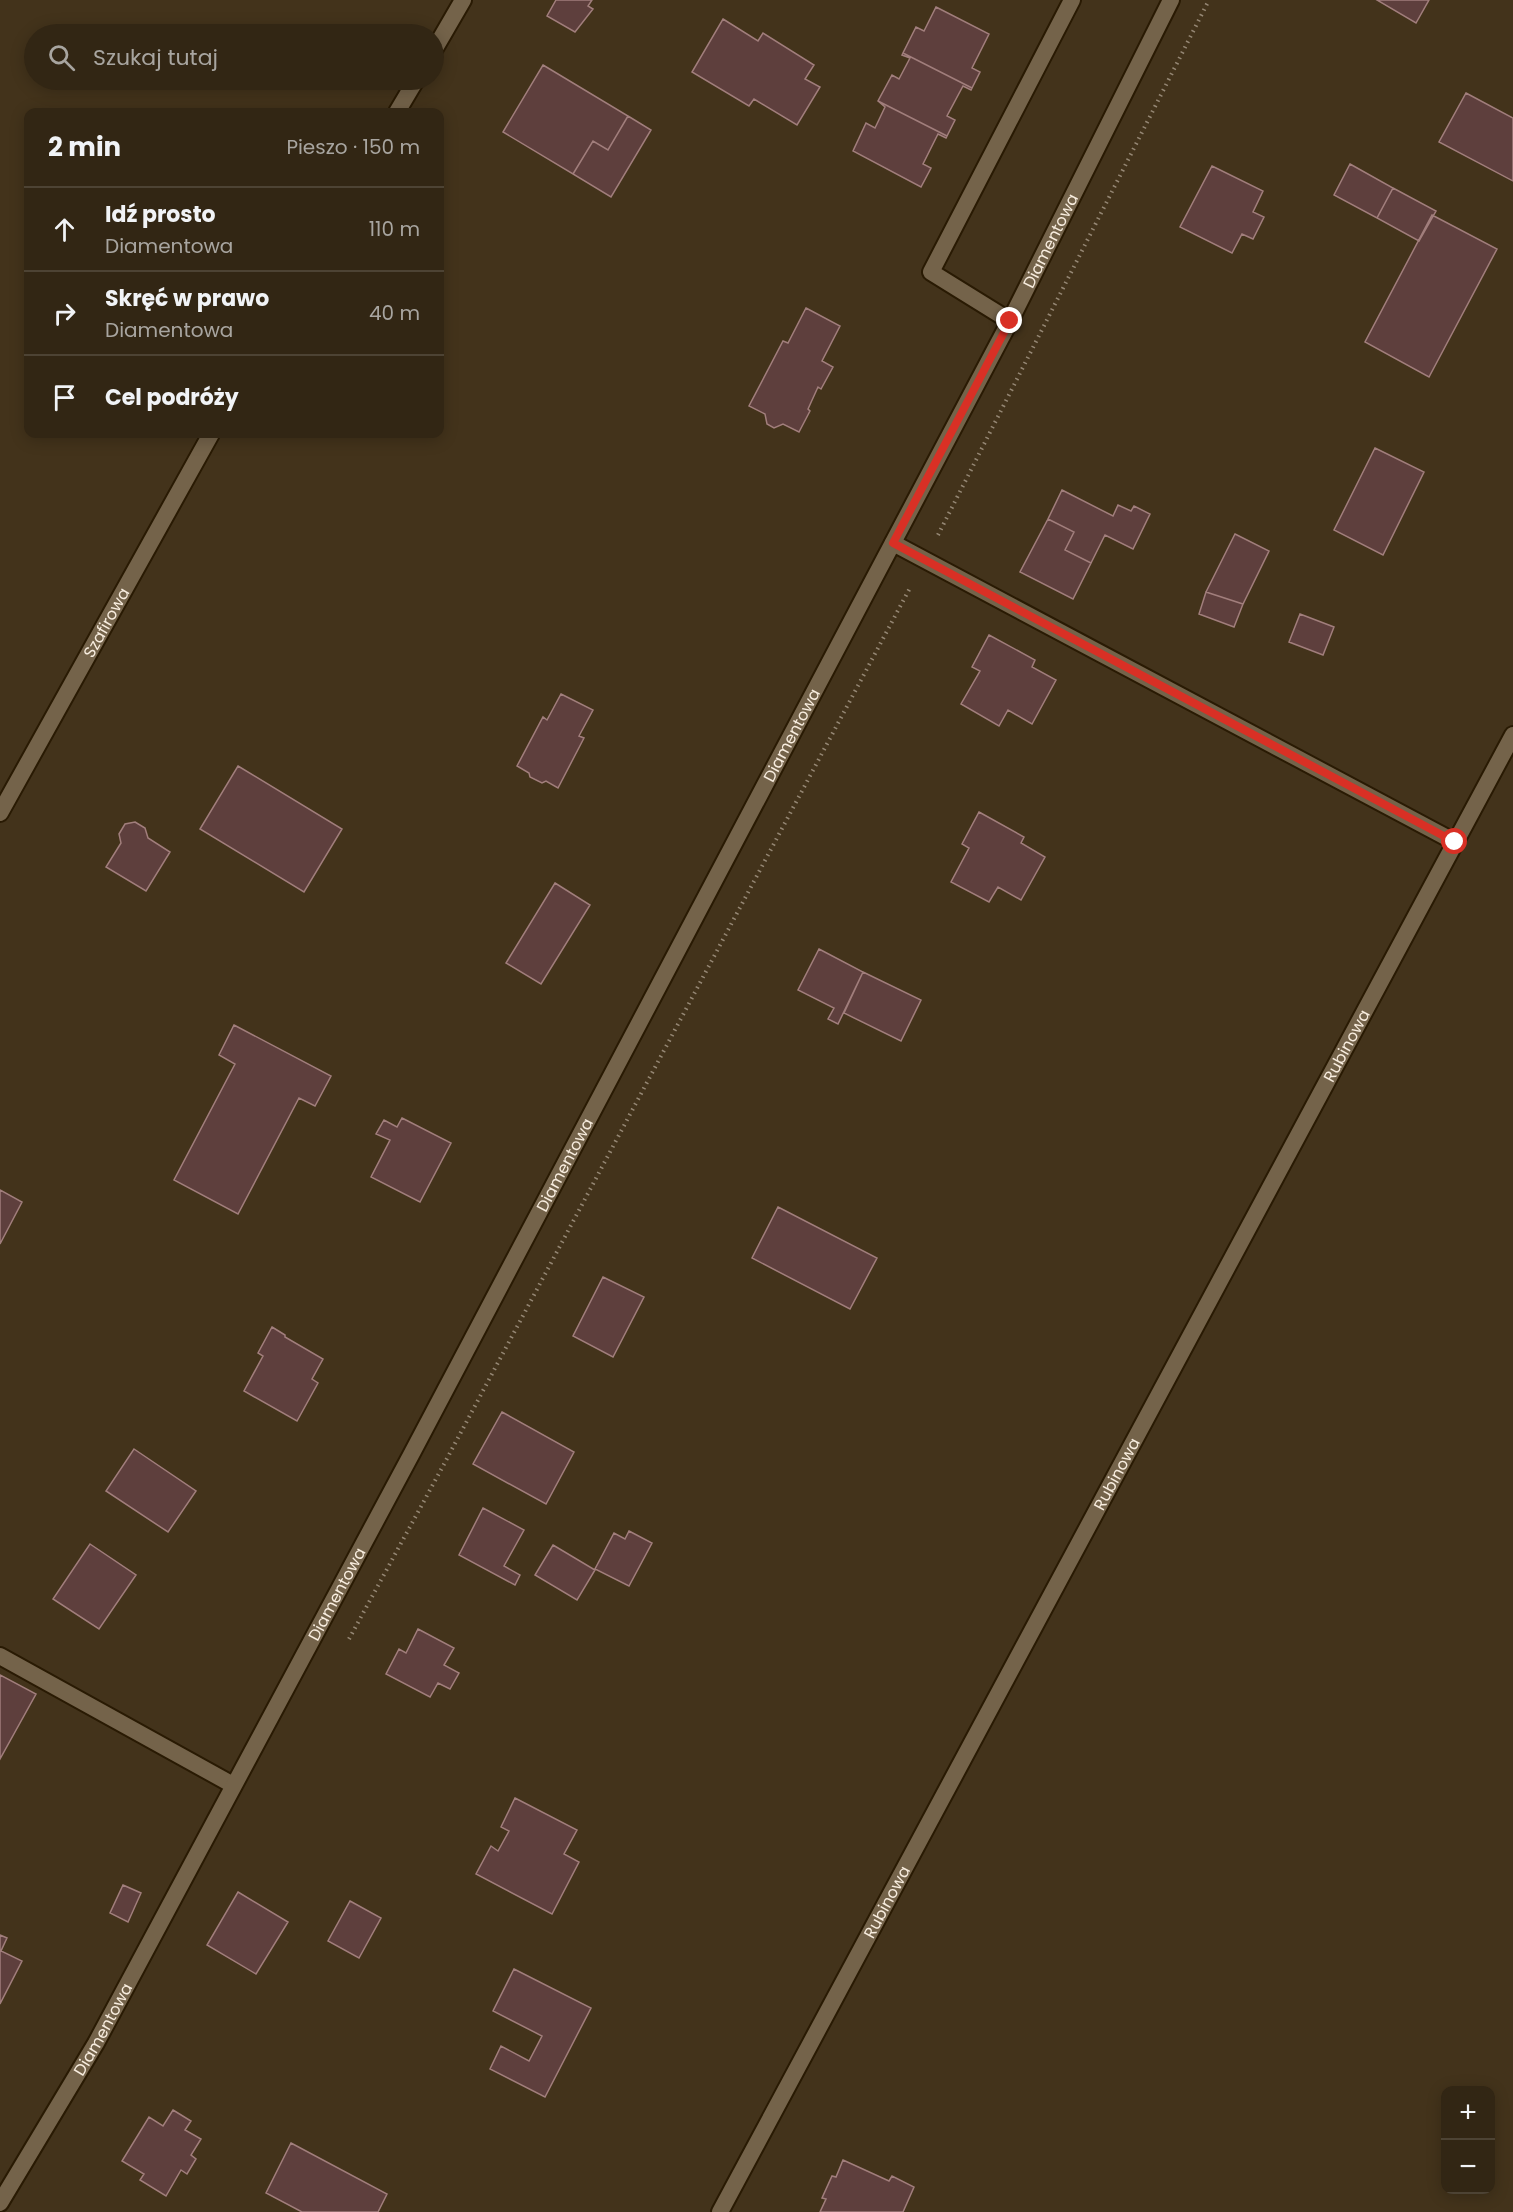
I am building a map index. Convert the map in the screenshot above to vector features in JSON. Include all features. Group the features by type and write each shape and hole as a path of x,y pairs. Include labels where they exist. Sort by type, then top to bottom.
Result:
{"street":[{"path":"444,33 463,0"},
{"path":"1010,321 931,272 1072,0"},
{"name":"Diamentowa","path":"0,2203 96,2043 417,1445 1010,321 1172,0"},
{"path":"399,108 410,90"},
{"name":"Szafirowa","path":"0,813 209,438"},
{"path":"893,543 1455,842"},
{"name":"Rubinowa","path":"720,2212 1513,735"},
{"path":"0,1656 233,1785"}],"building":[{"path":"556,0 592,0 588,6 593,9 575,32 547,16"},
{"path":"1377,0 1429,0 1416,23"},
{"path":"936,7 989,34 972,68 980,72 972,88 903,53 916,27 924,31"},
{"path":"723,19 758,41 763,33 814,65 805,79 820,87 797,125 754,99 749,106 692,72"},
{"path":"903,53 972,88 971,90 963,86 947,116 955,120 947,136 878,101 892,75 899,79 910,58 902,55"},
{"path":"543,65 628,116 608,150 593,141 573,174 503,132"},
{"path":"1466,93 1513,118 1513,181 1439,142"},
{"path":"878,101 947,136 946,138 938,134 923,164 931,168 921,187 853,151 866,123 875,128 885,107"},
{"path":"628,116 651,130 611,197 573,174 593,141 608,150"},
{"path":"1350,164 1393,188 1377,218 1334,195"},
{"path":"1212,166 1263,191 1253,212 1264,217 1253,239 1242,234 1232,253 1180,227"},
{"path":"1393,188 1436,211 1419,241 1377,218"},
{"path":"1432,215 1497,249 1429,377 1365,342"},
{"path":"806,308 840,326 822,361 833,367 821,389 818,387 808,409 810,411 799,432 783,424 774,428 767,424 765,414 749,406 783,341 788,343"},
{"path":"1375,448 1424,472 1383,555 1334,530"},
{"path":"1062,490 1113,516 1118,505 1131,511 1134,506 1150,514 1133,549 1105,535 1091,563 1065,550 1074,532 1048,519"},
{"path":"1048,519 1074,532 1065,550 1091,563 1073,599 1020,572"},
{"path":"1235,534 1269,551 1243,604 1206,592"},
{"path":"1206,592 1243,604 1234,627 1199,614"},
{"path":"1300,614 1334,627 1323,655 1289,642"},
{"path":"989,635 1035,660 1032,667 1056,680 1032,724 1008,710 999,726 961,704 980,671 972,667"},
{"path":"561,694 593,710 579,736 584,738 558,788 546,781 542,783 530,777 529,773 517,766 543,717 547,720"},
{"path":"238,766 342,829 304,892 200,829"},
{"path":"979,812 1024,837 1021,843 1045,857 1021,900 998,887 989,902 951,882 969,848 962,844"},
{"path":"135,822 145,828 148,838 170,852 146,891 106,867 121,843 119,834 125,824"},
{"path":"555,883 590,905 541,984 506,963"},
{"path":"819,949 863,972 838,1024 828,1019 834,1008 798,990"},
{"path":"863,972 921,1000 901,1041 844,1013"},
{"path":"234,1025 331,1076 315,1106 299,1098 238,1214 174,1180 235,1064 219,1055"},
{"path":"402,1118 451,1143 420,1202 371,1177 390,1140 376,1134 384,1120 397,1127"},
{"path":"0,1190 22,1202 0,1244"},
{"path":"778,1207 877,1258 850,1309 752,1258"},
{"path":"603,1277 644,1297 613,1357 573,1336"},
{"path":"272,1327 323,1359 312,1379 318,1383 297,1421 244,1391 263,1356 258,1353"},
{"path":"502,1412 574,1452 546,1504 473,1464"},
{"path":"134,1449 196,1491 168,1532 106,1491"},
{"path":"483,1508 524,1530 504,1566 520,1575 515,1585 459,1555"},
{"path":"629,1531 652,1543 629,1586 595,1569 614,1533 625,1539"},
{"path":"90,1544 136,1575 99,1629 53,1599"},
{"path":"553,1545 595,1570 577,1600 535,1575"},
{"path":"418,1629 454,1648 444,1665 459,1673 450,1689 438,1683 430,1697 386,1674 399,1649 406,1653"},
{"path":"0,1675 36,1694 0,1759"},
{"path":"515,1798 577,1830 564,1854 579,1862 552,1914 476,1874 491,1846 498,1851 509,1831 501,1827"},
{"path":"123,1885 141,1893 128,1922 110,1913"},
{"path":"238,1892 288,1922 256,1974 207,1945"},
{"path":"350,1901 381,1918 359,1958 328,1941"},
{"path":"0,1935 7,1938 1,1951 22,1961 0,2004"},
{"path":"514,1969 591,2008 545,2097 490,2069 501,2046 529,2061 542,2036 493,2011"},
{"path":"173,2110 191,2121 185,2130 201,2139 191,2155 196,2159 187,2174 181,2170 166,2196 140,2180 144,2174 122,2161 149,2117 163,2126"},
{"path":"291,2143 387,2194 378,2212 302,2212 266,2193"},
{"path":"843,2160 889,2181 892,2176 914,2187 903,2212 820,2212 826,2199 822,2198 832,2176 836,2177"}],"route":[{"path":"1010,321 893,543 1455,842"}]}
